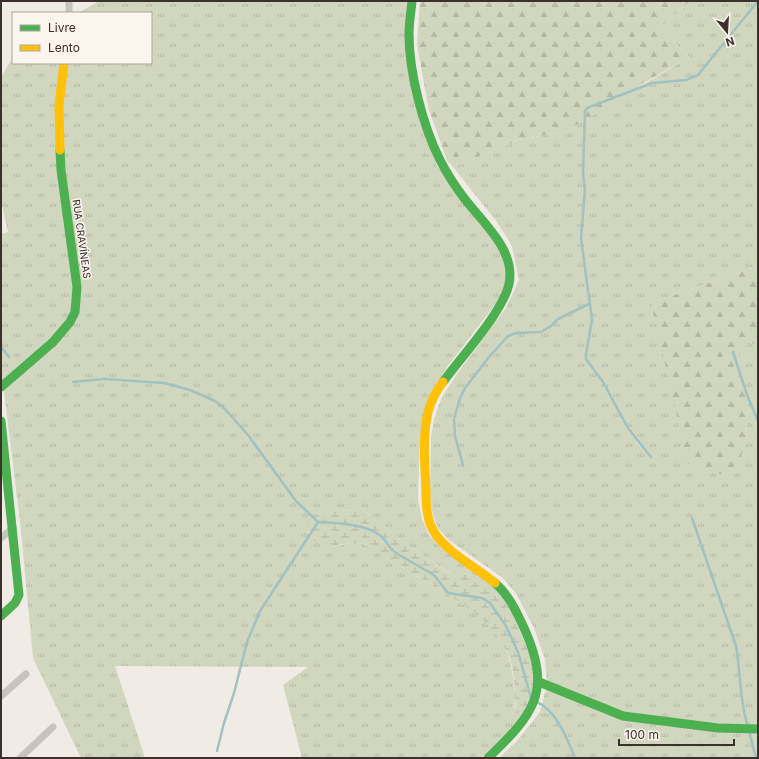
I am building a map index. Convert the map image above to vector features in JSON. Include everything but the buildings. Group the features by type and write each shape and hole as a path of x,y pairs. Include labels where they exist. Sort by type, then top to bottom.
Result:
{"street":[{"path":"69,1 69,12"},
{"path":"412,1 409,29 410,53 424,120 442,166 464,198 486,223 495,236 506,257 510,274 504,296 500,304 438,387 428,412 425,448 424,474 428,518 432,528 437,537 450,550 478,569 507,594 527,633 536,661 539,682 535,701 528,716 519,728 488,758"},
{"name":"RUA CRAVÍNEAS","path":"1,387 62,332 74,313 78,297 61,170 59,139 59,105 64,64"},
{"path":"1,421 3,462 13,528 19,586 19,596 17,600 1,616"},
{"path":"1,538 13,528"},
{"path":"1,696 26,674"},
{"path":"539,682 623,716 718,728 758,729"},
{"path":"20,758 53,727"}],"green space":[{"path":"99,1 409,1 418,113 437,166 488,229 501,251 507,279 497,302 447,367 431,392 420,437 418,499 422,519 429,535 442,549 494,586 479,577 465,573 450,573 404,543 373,517 361,510 331,511 308,532 316,541 329,547 354,543 363,544 372,548 394,563 456,599 485,621 497,634 505,647 509,659 514,683 515,707 521,717 508,733 481,758 302,758 283,685 308,667 115,666 145,758 81,758 33,658 20,521 4,392 1,390 1,234 8,232 1,200 1,77 12,59 12,64 152,64 152,12 80,12"},
{"path":"420,1 690,1 660,27 689,57 642,84 621,99 563,132 519,140 453,167 447,160 429,110 417,45"},
{"path":"690,1 758,1 758,268 753,268 651,303 746,441 748,397 741,375 738,357 749,342 758,345 758,758 499,758 517,741 540,712 547,685 545,659 534,628 517,595 503,578 449,540 438,528 433,515 430,498 431,438 434,419 442,397 457,374 506,308 519,280 512,246 497,222 453,167 519,140 563,132 689,57 660,27"},
{"path":"753,268 758,268 758,345 749,342 738,357 741,375 748,397 746,441 739,462 723,475 688,464 651,303"},
{"path":"361,510 373,517 404,543 449,573 465,573 479,577 488,582 508,603 533,662 536,685 529,707 521,717 517,717 516,714 514,681 509,657 502,642 478,615 446,593 365,544 343,544 334,547 324,546 313,539 309,531 308,521 314,514 331,511"}],"waterway":[{"path":"651,457 628,428 603,382 586,359 592,320 581,238 585,189 583,173 585,111 587,108 652,83 686,80 698,75 758,1"},
{"path":"463,465 455,436 454,419 460,398 465,388 489,357 508,336 516,333 541,332 551,326 558,319 589,304"},
{"path":"1,347 9,357"},
{"path":"733,352 747,395 758,421"},
{"path":"73,382 104,379 164,383 190,390 215,401 224,408 248,435 296,501 318,522 352,525 369,529 382,537 396,553 434,575 448,593 482,598 490,603 506,626 518,652 531,698"},
{"path":"692,518 736,646 743,707 748,727"},
{"path":"217,751 247,642 260,611 318,522"},
{"path":"537,702 544,706 556,719 565,734 575,758"},
{"path":"749,731 756,758"}],"traffic: fast":[{"path":"412,1 409,34 411,65 418,99 428,131 440,160 451,180 503,248 508,260 510,272 509,284 499,308 443,382"},
{"path":"1,387 53,342 70,322 75,312 77,287 61,170 60,150"},
{"path":"1,421 19,595 15,603 1,616"},
{"path":"488,758 517,728 527,715 534,701 537,686 537,670 533,651 525,630 509,599 495,583"},
{"path":"539,682 623,716 718,728 758,729"}],"traffic: slow":[{"path":"60,150 59,105 64,64"},
{"path":"443,382 431,404 426,422 424,452 426,504 429,521 436,535 442,542 495,583"}]}
